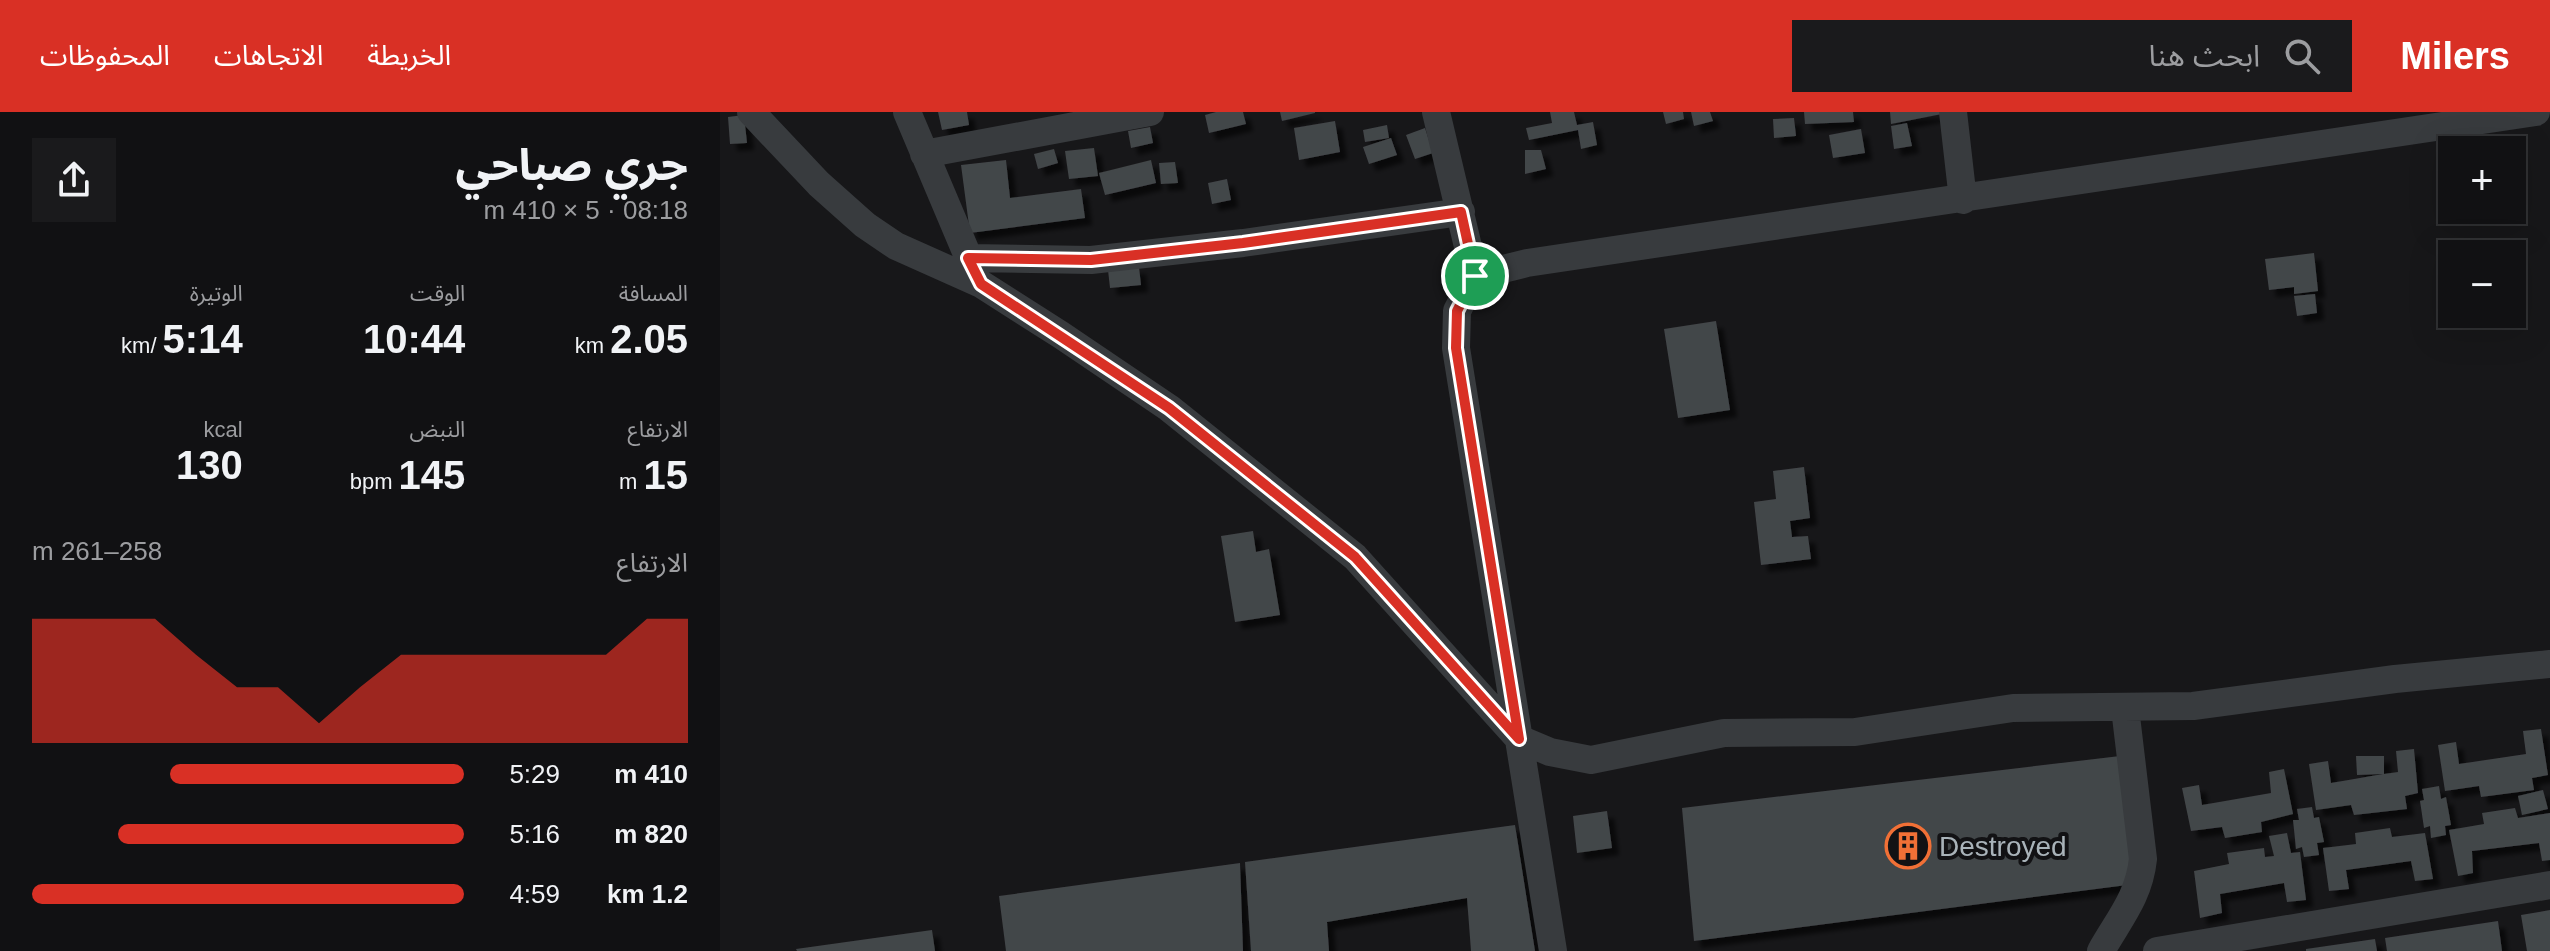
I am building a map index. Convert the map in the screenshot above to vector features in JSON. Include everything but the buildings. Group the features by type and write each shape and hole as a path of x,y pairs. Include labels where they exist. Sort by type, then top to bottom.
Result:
{"street":[{"path":"751,112 819,184 865,225 896,246 981,284 1169,408 1355,557 1519,739 1550,752 1591,760 1680,739 1724,733 1855,732 2013,708 2193,706 2395,679 2550,664"},
{"path":"907,112 981,284"},
{"path":"924,154 1150,112"},
{"path":"1436,112 1475,276 1457,311 1456,348 1553,951"},
{"path":"1953,112 1963,200"},
{"path":"1475,276 1527,263 1963,200 2468,117 2536,112"},
{"path":"968,258 1091,260 1243,243 1461,212"},
{"path":"2101,951 2131,905 2140,883 2143,859 2125,708"},
{"path":"2157,951 2550,885"}],"place":[{"name":"Destroyed","path":"1908,846"}],"route":[{"path":"1461,212 1475,276 1457,311 1456,348 1519,739 1355,557 1169,408 981,284 968,258 1091,260 1243,243 1461,212"}]}
